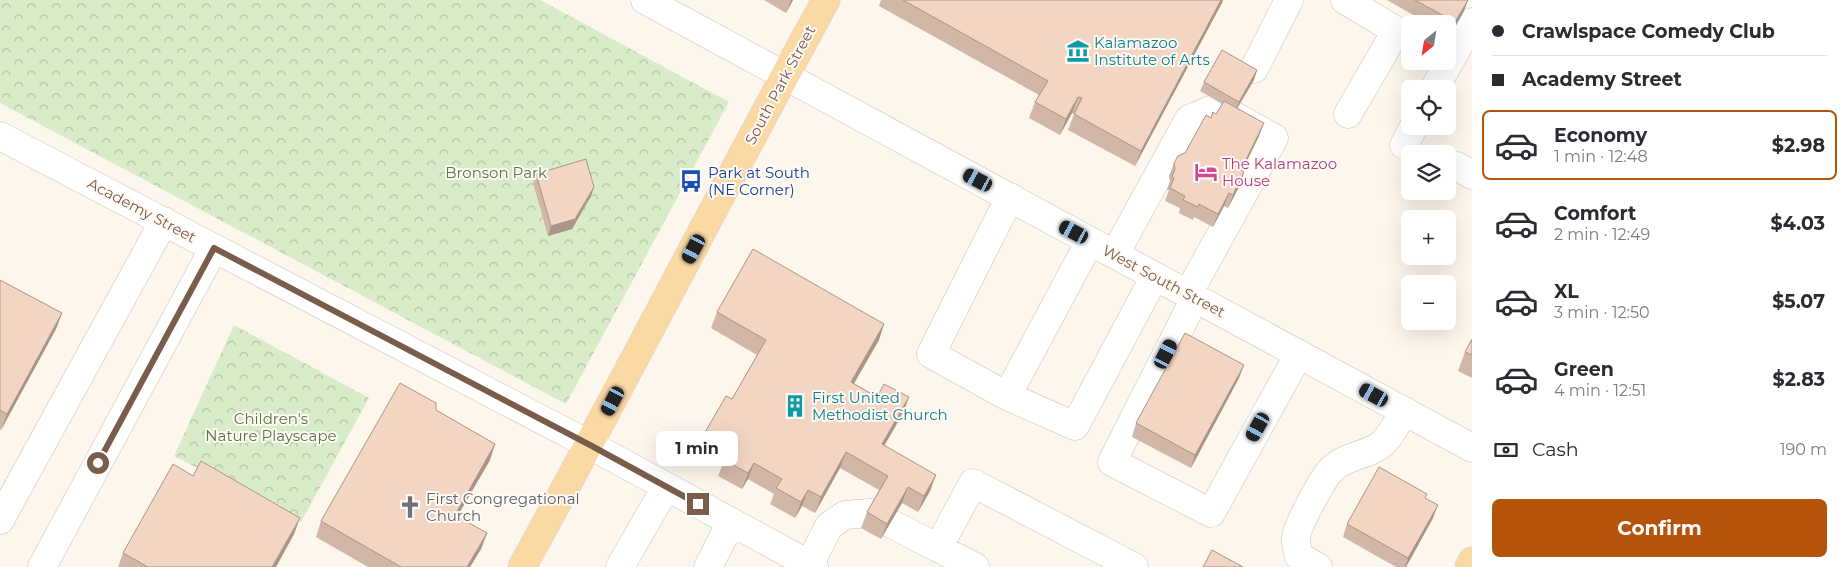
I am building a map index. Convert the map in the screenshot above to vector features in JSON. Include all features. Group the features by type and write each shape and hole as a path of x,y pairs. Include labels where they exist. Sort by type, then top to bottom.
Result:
{"main road":[{"name":"South Park Street","path":"522,567 590,445 826,0"},
{"path":"1469,567 1472,561"}],"street":[{"name":"West South Street","path":"645,0 1472,448"},
{"path":"1254,69 1289,0"},
{"path":"1344,0 1401,34"},
{"path":"1456,49 1472,22"},
{"path":"1348,114 1401,38"},
{"path":"1115,254 1188,119 1216,108 1231,114 1274,138 1192,296 1112,462 1211,513 1299,354"},
{"name":"Academy Street","path":"0,136 590,445 812,566"},
{"path":"1010,198 931,354 1007,396 1075,426 1155,276"},
{"path":"0,520 164,221"},
{"path":"1007,396 1090,241"},
{"path":"42,567 214,248"},
{"path":"1318,567 1299,556 1296,537 1308,507 1331,469 1347,460 1372,452 1385,441 1405,411"},
{"path":"938,548 973,483 1134,567"},
{"path":"620,567 666,487"},
{"path":"812,566 830,526 845,515 880,518 975,567"},
{"path":"708,567 731,522"}],"green space":[{"name":"Bronson Park","path":"0,0 540,0 729,102 566,404 0,103"},
{"name":"Children's Nature Playscape","path":"234,325 369,398 301,522 174,456"}],"building":[{"name":"Kalamazoo Institute of Arts","path":"903,0 1221,0 1141,151 1074,114 1082,98 1078,97 1066,119 1035,102 1048,81"},
{"path":"1415,0 1468,0 1456,20 1456,15 1442,15"},
{"path":"1222,50 1257,70 1239,102 1204,82"},
{"name":"The Kalamazoo House","path":"1224,101 1264,123 1241,170 1244,172 1233,195 1229,193 1218,214 1199,204 1198,207 1183,200 1185,196 1170,188 1174,178 1172,177 1175,169 1174,163 1178,156 1185,153 1206,115 1211,118 1213,112 1216,114"},
{"path":"586,159 594,187 575,219 551,226 536,174"},
{"name":"First United Methodist Church","path":"753,249 884,324 851,382 877,397 884,384 909,397 882,444 936,475 924,496 908,487 887,524 867,512 888,476 846,452 821,497 808,490 801,502 776,488 782,479 754,463 748,473 724,460 730,450 704,434 726,396 732,399 766,340 717,312"},
{"path":"0,280 62,313 7,414 0,410"},
{"path":"1185,333 1244,365 1195,455 1136,423"},
{"path":"1472,339 1472,355 1465,352"},
{"path":"400,383 436,403 436,410 495,444 455,515 487,533 467,567 401,567 321,521"},
{"path":"201,461 300,518 272,567 148,567 123,553 173,464 193,476"},
{"path":"1379,467 1427,494 1425,498 1438,505 1408,558 1347,524"},
{"path":"1212,550 1243,567 1203,567"}],"place":[{"name":"Kalamazoo Institute of Arts","path":"1078,51"},
{"name":"The Kalamazoo House","path":"1206,172"},
{"name":"Park at South (NE Corner)","path":"691,181"},
{"name":"First United Methodist Church","path":"795,406"},
{"name":"First Congregational Church","path":"410,507"}],"route":[{"path":"98,463 214,248 590,445 698,504"}]}
